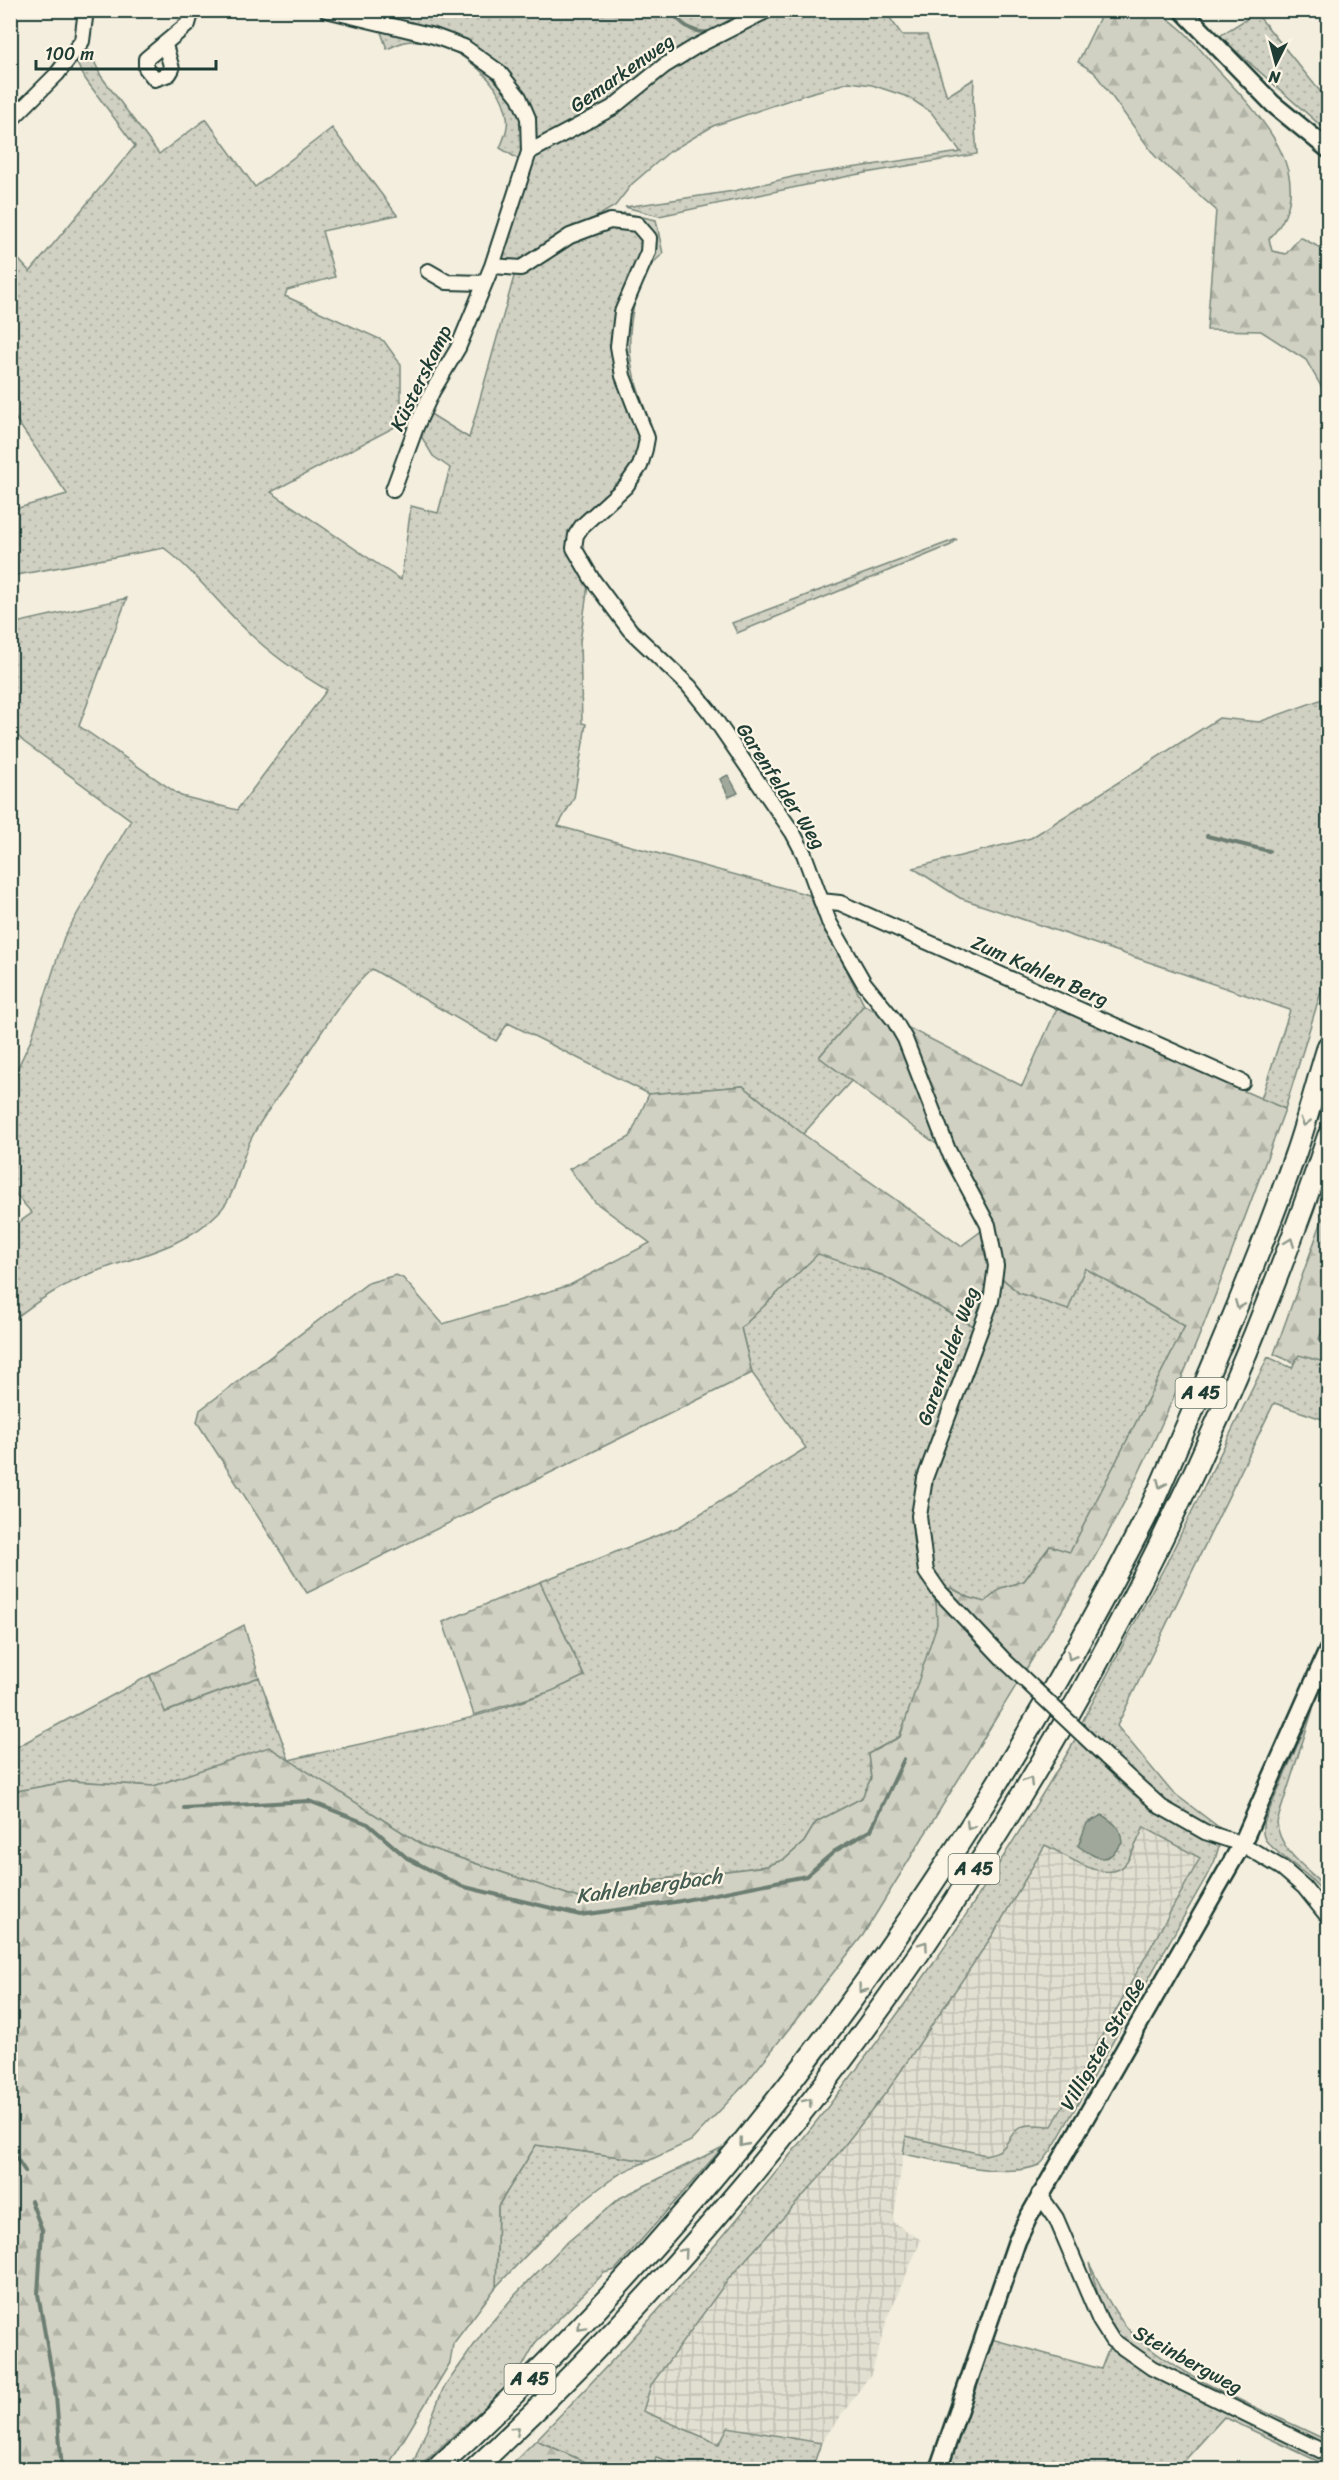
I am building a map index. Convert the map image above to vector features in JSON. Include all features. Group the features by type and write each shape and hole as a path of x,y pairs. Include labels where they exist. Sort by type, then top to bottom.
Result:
{"highway":[{"name":"A 45","path":"435,2469 568,2341 621,2284 743,2143 876,1970 930,1890 1054,1686 1144,1520 1254,1266 1298,1147 1329,1046"},
{"name":"A 45","path":"473,2469 527,2420 646,2297 757,2167 864,2030 937,1927 1075,1706 1165,1530 1230,1394 1262,1316 1329,1136"}],"main road":[{"path":"1182,10 1273,104 1329,149"},
{"name":"Villigster Straße","path":"938,2469 1017,2241 1039,2194 1242,1844 1329,1650"}],"street":[{"path":"10,121 57,74 82,42 86,10"},
{"path":"165,45 188,24 192,10"},
{"path":"326,10 434,36 464,47 488,61 519,97 528,118 530,152 492,266"},
{"name":"Gemarkenweg","path":"530,152 612,108 664,66 695,46 768,10"},
{"name":"Garenfelder Weg","path":"492,266 520,268 570,236 610,221 628,221 647,233 648,252 626,298 618,346 623,376 645,432 645,449 640,466 626,486 582,526 575,542 576,555 630,630 689,686 710,712 793,833 804,854 829,922 864,983 894,1020 905,1039 948,1150 988,1225 996,1266 991,1301 925,1478 919,1516 926,1572 939,1591 1005,1661 1161,1807 1206,1832 1242,1844 1282,1868 1304,1887 1329,1917"},
{"name":"Küsterskamp","path":"393,490 416,427 432,392 458,348 492,266"},
{"path":"428,271 447,282 484,283"},
{"name":"Zum Kahlen Berg","path":"822,901 840,903 1242,1083"},
{"name":"Steinbergweg","path":"1039,2194 1056,2218 1100,2321 1112,2340 1152,2368 1329,2454"}],"shaded area":[{"path":"728,775 738,793 729,797 720,779"},
{"path":"1102,1815 1116,1826 1122,1843 1112,1855 1102,1858 1078,1846 1087,1823"},
{"path":"1143,1827 1200,1857 1052,2126 1028,2125 1018,2129 1009,2143 995,2153 985,2155 906,2136 893,2222 921,2240 889,2314 871,2374 821,2443 728,2427 719,2444 642,2411 651,2385 730,2277 818,2179 888,2090 994,1933 1045,1844 1075,1860 1126,1864"}],"green space":[{"path":"1142,9 1153,11 1172,21 1250,106 1279,148 1288,171 1290,194 1285,217 1269,239 1272,251 1286,254 1300,237 1328,252 1328,445 1323,424 1326,395 1306,360 1261,331 1207,330 1216,210 1155,156 1094,72 1078,62 1103,11"},
{"path":"356,11 756,11 523,162 500,148 507,129 507,117 503,102 495,87 483,73 453,51 437,45 420,41 404,42 387,49 375,15"},
{"path":"776,11 885,11 902,35 927,35 947,96 974,79 973,102 977,154 854,175 659,216 625,207 734,191 796,176 961,152 931,112 908,97 872,85 850,82 713,126 669,152 632,184 615,206 518,263 503,260 498,256 533,155 683,58"},
{"path":"1256,13 1328,101 1328,132 1219,36"},
{"path":"88,48 101,76 159,154 206,119 255,187 332,128 397,215 322,231 335,277 287,290 285,296 384,341 401,365 401,402 410,419 271,492 401,580 411,506 438,513 450,468 433,456 421,436 429,413 469,438 515,273 607,224 633,226 646,246 617,313 641,441 634,468 570,536 568,543 571,556 586,578 588,585 580,642 582,723 586,724 574,798 558,826 809,895 864,1005 819,1057 851,1081 803,1134 743,1086 649,1094 508,1023 496,1041 372,969 340,1005 260,1122 247,1148 230,1197 218,1213 205,1225 175,1243 71,1282 11,1322 11,1228 32,1213 11,1189 11,1099 18,1067 31,1040 64,937 131,820 24,742 11,729 11,624 127,598 79,726 181,796 237,810 327,690 292,668 259,642 193,574 164,548 11,576 11,510 67,494 11,412 10,250 30,272 135,146 86,80 76,62"},
{"path":"624,213 656,220 663,254 652,264 638,292 633,308 630,341 635,379 654,433 651,432 624,368 623,323 652,241 615,215"},
{"path":"957,539 951,545 737,633 732,623"},
{"path":"1328,697 1328,969 1285,1109 1261,1099 1290,1010 960,898 913,868 1031,838 1219,718 1259,722"},
{"path":"864,1005 1022,1086 1057,1008 1285,1109 1221,1282 1174,1396 1122,1506 1093,1560 863,1935 746,2083 691,2141 648,2161 536,2145 498,2206 496,2287 453,2344 450,2363 386,2469 11,2470 11,1792 71,1781 154,1786 269,1747 424,1846 578,1898 662,1879 767,1866 785,1859 804,1842 816,1822 862,1798 871,1778 868,1754 900,1737 937,1624 936,1598 951,1588 970,1598 985,1602 1001,1588 1024,1581 1050,1546 1070,1552 1185,1326 1085,1268 1068,1310 1019,1293 1002,1278 990,1277 977,1328 882,1275 818,1254 741,1328 752,1373 307,1593 197,1422 200,1410 368,1283 396,1275 403,1278 443,1324 570,1285 650,1243 595,1202 569,1169 630,1137 649,1094 743,1086 803,1134 961,1246 992,1223 955,1158 819,1057"},
{"path":"1328,1204 1328,1316 1319,1339 1328,1344 1328,1363 1299,1355 1294,1363 1274,1354"},
{"path":"818,1253 882,1275 977,1328 933,1444 930,1446 919,1478 913,1508 912,1524 916,1556 924,1581 936,1602 938,1615 926,1667 899,1737 868,1754 871,1778 862,1798 816,1822 804,1842 785,1859 767,1866 662,1879 578,1898 424,1846 269,1748 154,1786 71,1781 11,1792 11,1750 150,1675 166,1712 259,1677 289,1760 477,1716 584,1676 540,1582 679,1527 806,1448 752,1373 741,1328"},
{"path":"1085,1268 1185,1326 1070,1553 1050,1546 1024,1581 1001,1588 985,1602 970,1598 952,1588 945,1592 927,1553 924,1503 933,1469 998,1295 1002,1278 1019,1293"},
{"path":"1298,1354 1328,1363 1328,1421 1274,1403 1117,1726 1171,1791 1225,1832 1224,1834 1162,1803 1082,1722 1166,1564 1268,1357 1292,1368"},
{"path":"540,1582 584,1676 552,1691 474,1715 443,1622"},
{"path":"244,1625 259,1677 165,1712 150,1675"},
{"path":"1313,1709 1277,1822 1283,1842 1296,1859 1328,1889 1328,1899 1307,1875 1266,1841 1263,1832 1263,1825"},
{"path":"1076,1739 1130,1792 1165,1816 1219,1846 1214,1863 1051,2151 1039,2165 1008,2170 990,2170 903,2154 906,2136 985,2155 1003,2148 1021,2127 1052,2126 1200,1858 1144,1827 1127,1862 1119,1869 1109,1872 1087,1867 1045,1845 994,1933 888,2090 818,2179 730,2277 651,2385 643,2411 719,2444 728,2427 821,2443 812,2469 693,2469 656,2457 654,2469 601,2469 536,2440 643,2327 694,2269 745,2210 842,2089 952,1936"},
{"path":"536,2145 648,2161 626,2170 583,2201 552,2229 496,2287 498,2206"},
{"path":"723,2147 615,2270 604,2273 536,2342 516,2378 417,2469 412,2466 443,2389 484,2331 515,2295 564,2245 620,2198"},
{"path":"1089,2263 1117,2315 1147,2347 1196,2378 1328,2441 1328,2450 1150,2361 1120,2337 1111,2326 1100,2301"},
{"path":"984,2337 1101,2369 1112,2340 1328,2458 1328,2466 1224,2417 1177,2469 941,2470"},
{"path":"536,2440 601,2469 507,2469"}],"waterway":[{"path":"675,16 692,29 713,32"},
{"path":"1207,836 1269,851"},
{"name":"Kahlenbergbach","path":"184,1808 309,1801 368,1824 407,1858 461,1886 580,1915 675,1902 806,1876 835,1851 871,1830 904,1759"},
{"path":"10,2148 25,2171"},
{"path":"31,2201 42,2230 38,2294 56,2396 62,2470"}]}
